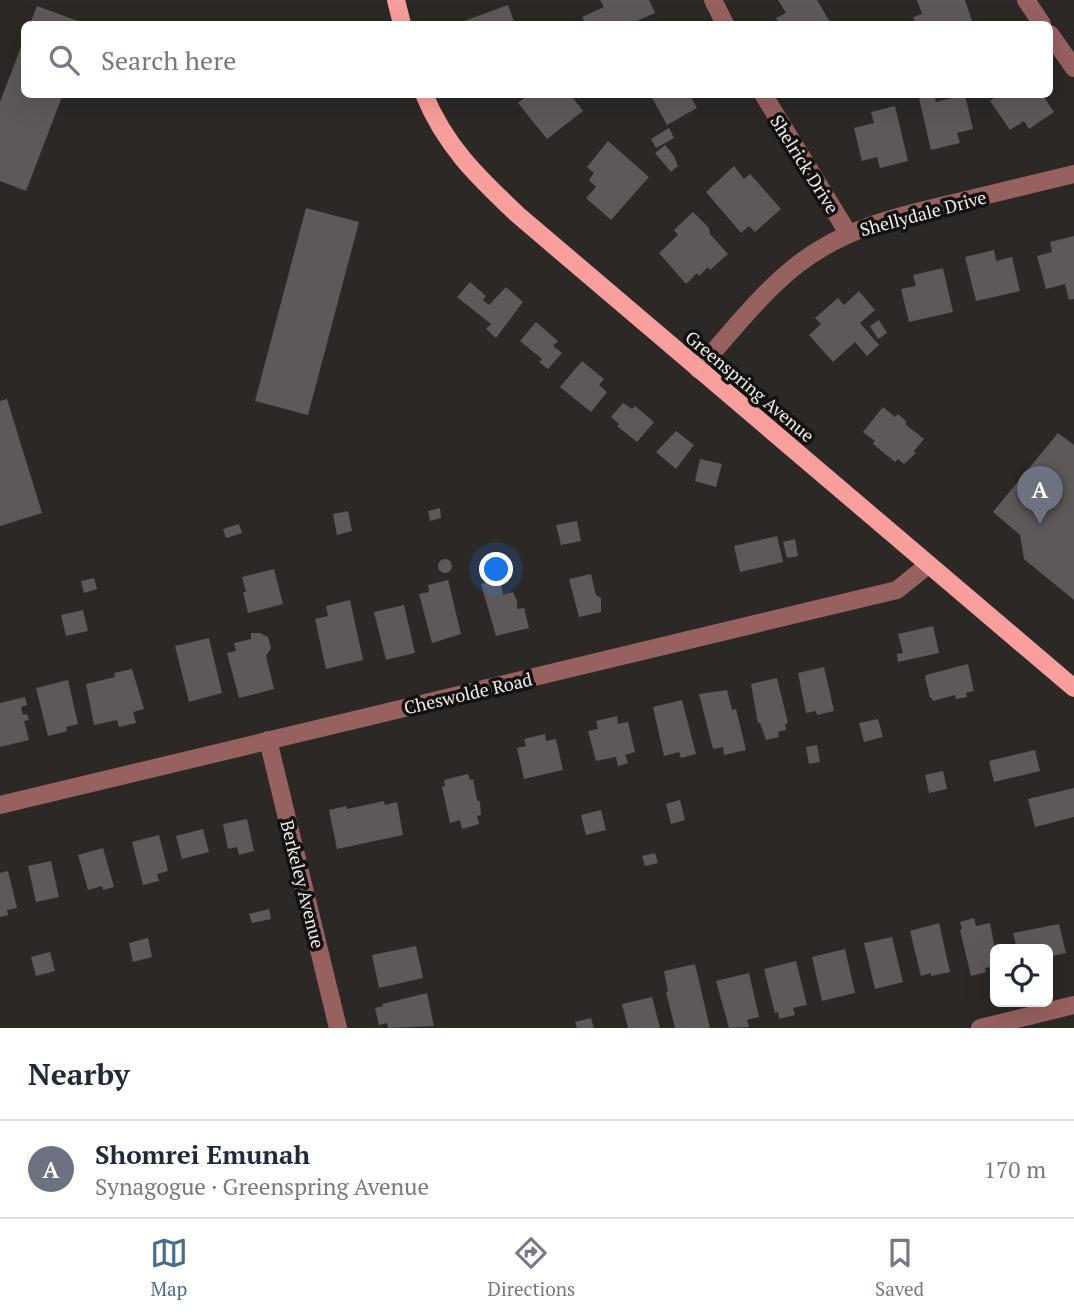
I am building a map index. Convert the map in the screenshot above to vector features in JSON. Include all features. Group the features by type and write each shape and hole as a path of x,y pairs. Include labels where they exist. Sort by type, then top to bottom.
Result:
{"main road":[{"path":"396,0 401,21"},
{"name":"Greenspring Avenue","path":"427,98 449,144 475,174 518,215 1074,688"}],"street":[{"path":"713,0 724,21"},
{"path":"1026,0 1040,21"},
{"path":"1053,39 1074,68"},
{"name":"Shelrick Drive","path":"765,98 848,233"},
{"name":"Shellydale Drive","path":"698,369 775,284 796,265 848,233 881,220 1074,174"},
{"name":"Cheswolde Road","path":"0,805 897,590 928,565"},
{"name":"Berkeley Avenue","path":"268,740 338,1028"},
{"path":"980,1028 1074,1005"}],"building":[{"path":"600,0 649,0 655,13 637,21 584,21 582,17 604,7"},
{"path":"778,0 817,0 829,21 778,21 776,18 786,13"},
{"path":"917,0 965,0 972,21 915,21 913,17 922,14"},
{"path":"508,5 514,21 464,21"},
{"path":"37,6 78,21 31,21"},
{"path":"21,47 21,98 61,98 26,191 0,181 0,102"},
{"path":"524,98 573,98 583,111 547,139 518,103"},
{"path":"652,98 691,98 697,108 667,125"},
{"path":"919,98 935,98 936,102 966,98 973,129 957,133 960,143 931,150"},
{"path":"994,98 1045,98 1054,112 1029,129 1024,121 1010,130 990,101"},
{"path":"895,106 908,161 880,168 877,157 862,161 854,128 874,123 871,112"},
{"path":"669,128 674,138 656,148 651,139"},
{"path":"608,141 649,177 611,220 586,198 596,187 589,180 594,173 587,167"},
{"path":"665,145 678,166 671,172 655,153"},
{"path":"734,166 744,179 750,174 781,209 755,232 749,226 741,233 706,192"},
{"path":"306,208 359,222 308,415 255,401"},
{"path":"693,212 728,254 710,270 708,267 699,276 697,273 686,284 659,253 678,235 674,230"},
{"path":"1074,236 1074,299 1069,300 1065,284 1046,289 1037,256 1052,252 1050,242"},
{"path":"994,250 996,261 1012,257 1020,291 976,301 965,257"},
{"path":"943,268 953,312 909,322 901,289 916,286 913,275"},
{"path":"470,282 486,296 483,300 489,305 506,287 523,302 496,338 486,329 491,324 457,297"},
{"path":"859,291 875,310 860,323 879,345 867,356 855,342 833,362 809,335 821,324 815,318 838,298 844,305"},
{"path":"879,320 887,333 878,339 870,326"},
{"path":"536,322 558,341 553,346 562,353 548,369 539,362 542,359 520,341"},
{"path":"582,361 604,379 599,385 607,392 591,412 560,387"},
{"path":"7,399 42,513 0,526 0,401"},
{"path":"623,403 632,409 635,406 654,422 637,442 617,426 619,424 611,417"},
{"path":"883,407 895,417 898,414 907,422 905,424 924,439 914,451 916,453 904,464 898,459 895,462 863,432"},
{"path":"676,431 694,445 676,469 656,452"},
{"path":"1058,433 1074,445 1074,600 1024,559 1020,535 993,512"},
{"path":"700,459 722,464 716,487 695,481"},
{"path":"440,508 441,518 430,521 428,511"},
{"path":"348,511 352,531 337,535 333,514"},
{"path":"577,521 581,541 561,545 556,525"},
{"path":"239,524 242,533 226,538 223,529"},
{"path":"777,536 783,562 740,572 734,546"},
{"path":"795,539 798,556 787,558 783,542"},
{"path":"445,559 450,561 450,571 445,573 440,571 438,566 440,561"},
{"path":"274,569 283,604 248,613 242,577"},
{"path":"591,574 596,595 601,598 601,612 579,617 569,579"},
{"path":"94,578 97,589 84,593 81,581"},
{"path":"500,579 503,595 513,592 517,609 524,608 529,628 496,636 481,584"},
{"path":"448,580 461,634 432,643 419,594 429,592 428,585"},
{"path":"350,600 363,660 326,669 315,619 328,616 326,606"},
{"path":"404,605 415,653 386,660 374,612"},
{"path":"83,610 88,631 66,636 61,615"},
{"path":"933,626 939,653 898,662 897,654 903,653 898,634"},
{"path":"251,633 268,637 271,648 266,656 274,689 239,698 227,653 236,651 234,643 251,639"},
{"path":"209,638 222,693 189,702 175,646"},
{"path":"968,664 974,691 966,693 967,697 956,699 955,695 933,701 930,698 926,675"},
{"path":"824,667 834,711 817,715 816,711 806,713 798,673"},
{"path":"132,669 144,709 133,712 136,723 119,727 117,720 94,725 86,684 115,677 114,673"},
{"path":"777,678 788,723 785,724 786,730 778,732 779,737 766,740 758,723 751,684"},
{"path":"68,680 78,724 66,727 67,731 48,736 36,688"},
{"path":"727,690 732,710 736,709 746,750 724,755 723,747 713,749 699,694"},
{"path":"25,697 27,705 21,707 23,715 27,714 29,720 24,721 29,740 0,747 0,703"},
{"path":"682,700 696,754 681,758 679,752 664,756 653,707"},
{"path":"617,716 618,724 628,722 635,752 625,755 628,763 618,766 616,757 596,761 588,731 598,729 596,721"},
{"path":"878,719 883,737 864,742 859,723"},
{"path":"545,734 546,741 556,739 563,770 524,779 517,748 526,746 524,739"},
{"path":"817,745 820,762 809,764 806,747"},
{"path":"1035,750 1040,771 994,782 989,761"},
{"path":"943,771 947,789 929,793 925,775"},
{"path":"468,774 470,780 473,779 481,815 477,816 479,824 462,829 460,820 450,823 442,787 445,786 444,780"},
{"path":"1074,788 1074,817 1035,827 1028,799"},
{"path":"680,800 685,820 671,824 666,804"},
{"path":"384,801 385,805 397,802 403,835 337,849 329,810"},
{"path":"601,810 606,830 586,835 581,815"},
{"path":"247,819 254,851 239,855 237,847 228,849 223,824"},
{"path":"203,829 209,852 182,859 176,836"},
{"path":"159,835 168,871 157,874 159,881 143,885 132,842"},
{"path":"103,848 114,887 103,890 102,886 88,890 78,855"},
{"path":"655,853 658,863 645,866 642,856"},
{"path":"51,861 59,897 36,902 28,866"},
{"path":"8,871 17,908 7,910 8,915 0,917 0,873"},
{"path":"269,909 271,919 252,923 249,914"},
{"path":"974,918 976,926 990,923 994,944 990,944 990,967 985,968 986,972 971,976 960,922"},
{"path":"939,923 950,972 921,976 910,931"},
{"path":"1059,924 1066,953 1053,956 1053,944 1016,944 1013,933"},
{"path":"892,937 903,982 875,989 864,943"},
{"path":"148,938 152,957 133,962 129,943"},
{"path":"416,946 423,978 379,988 372,955"},
{"path":"845,949 855,993 822,1001 812,957"},
{"path":"50,952 55,971 36,976 31,957"},
{"path":"796,961 807,1005 793,1008 795,1015 779,1019 778,1012 775,1013 764,969"},
{"path":"695,964 710,1028 675,1028 664,971"},
{"path":"749,973 759,1017 747,1020 749,1027 729,1028 716,981"},
{"path":"427,993 434,1026 388,1028 387,1023 379,1025 375,1008"},
{"path":"652,997 660,1028 628,1028 622,1004"},
{"path":"591,1018 594,1028 577,1028 575,1022"}],"place":[{"name":"Shomrei Emunah","path":"1040,524"}]}
